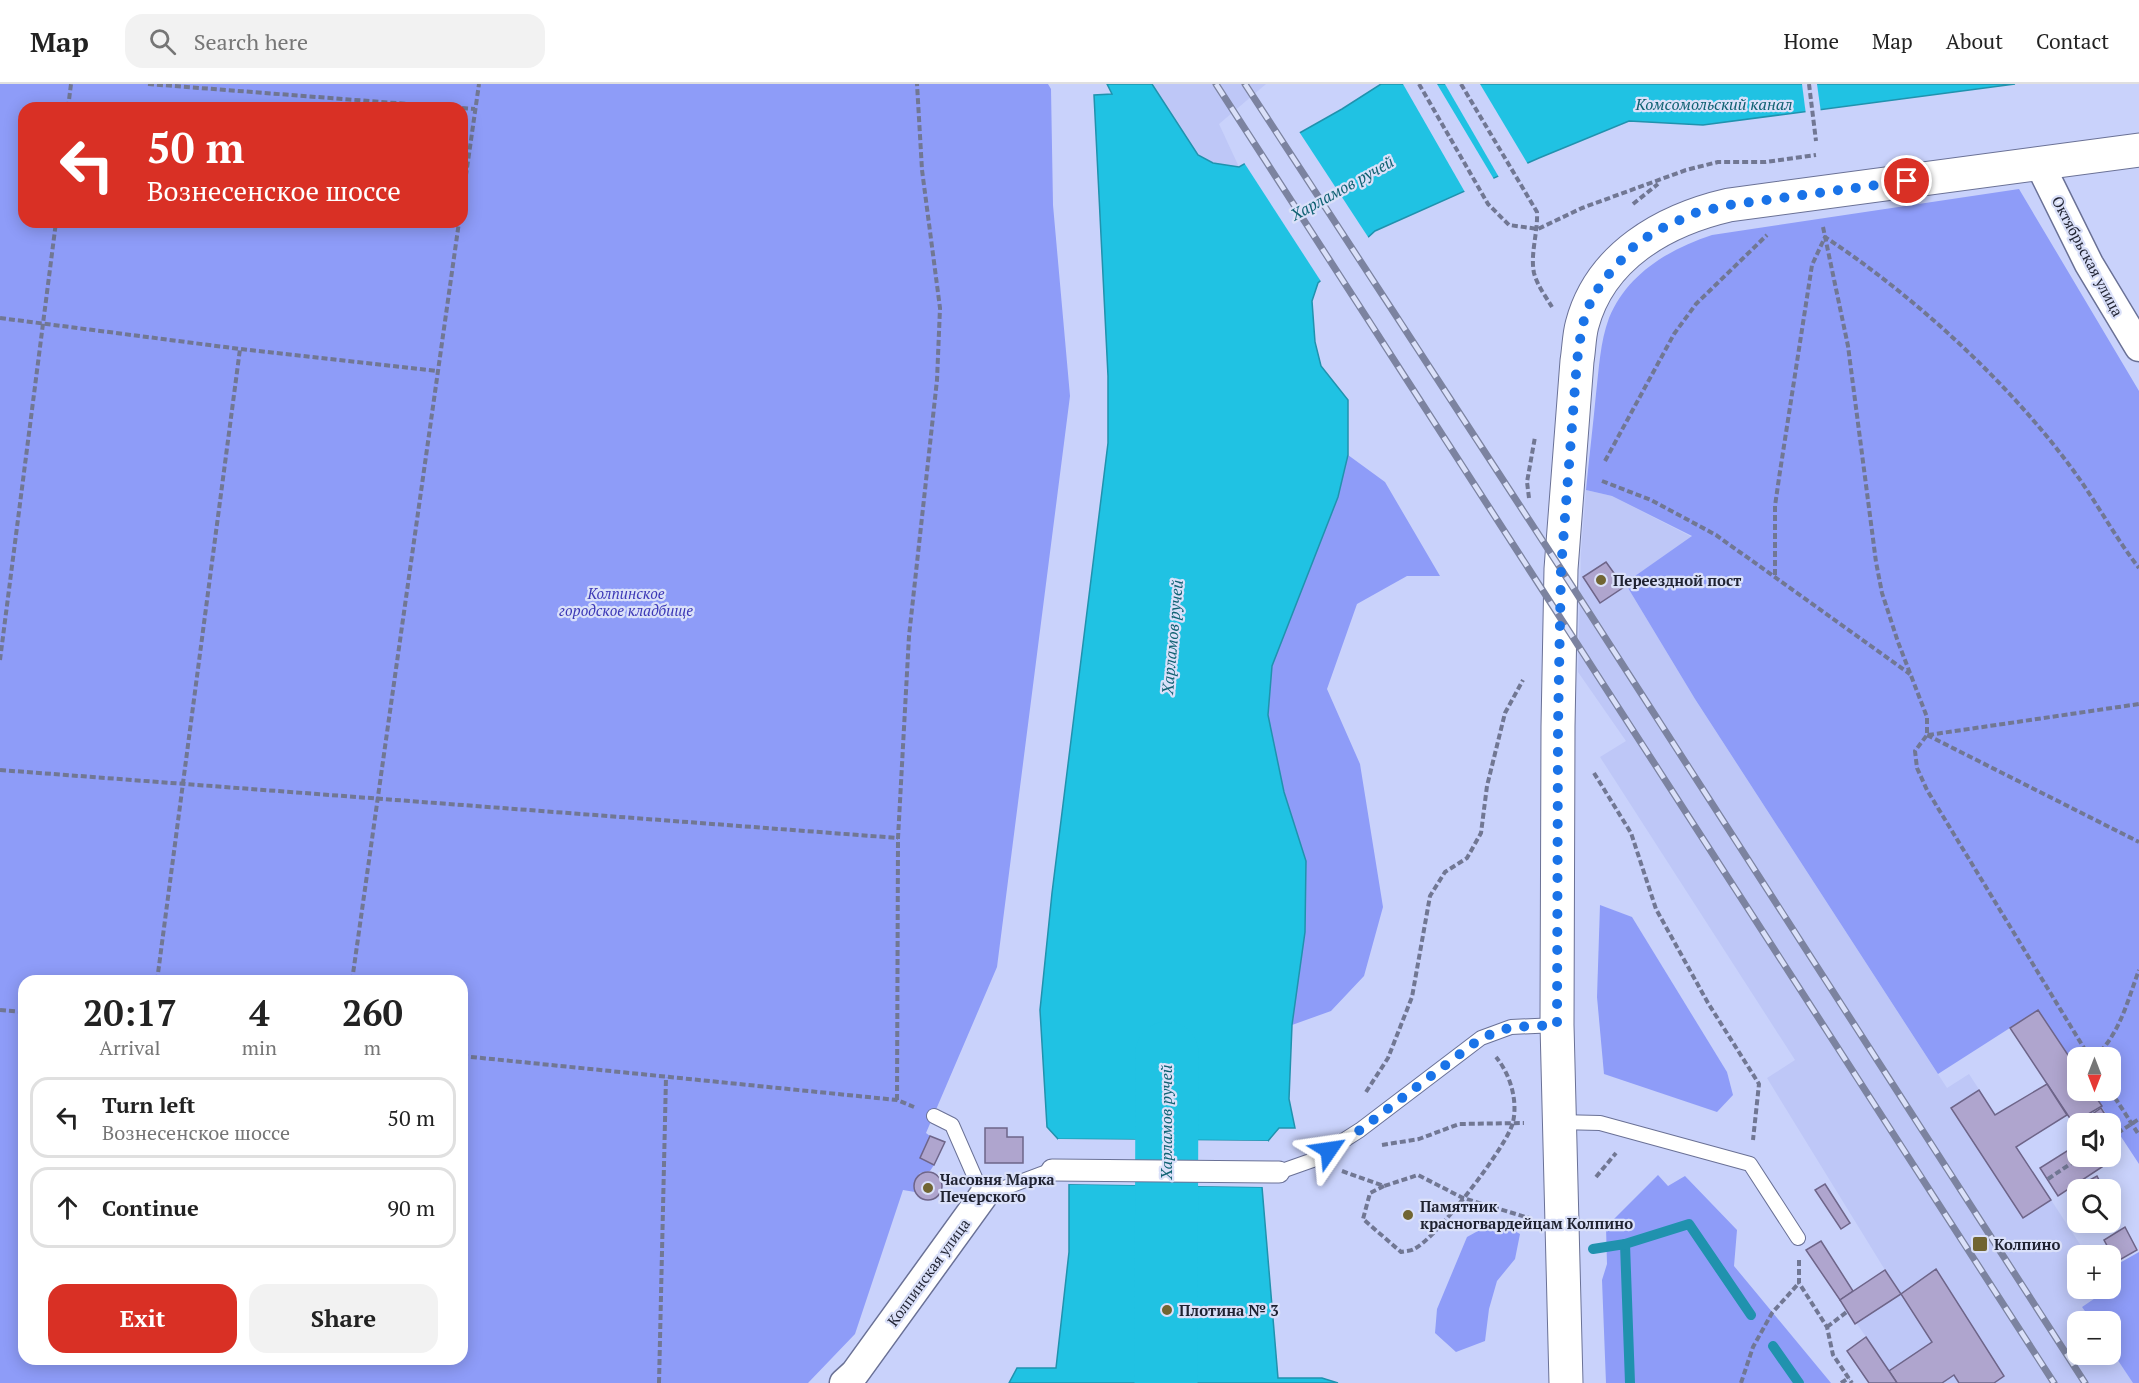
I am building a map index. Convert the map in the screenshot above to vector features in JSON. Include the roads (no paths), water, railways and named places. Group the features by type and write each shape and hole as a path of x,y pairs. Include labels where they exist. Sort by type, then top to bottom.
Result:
{"street":[{"path":"1566,1383 1557,1025 1559,653 1561,569 1577,361 1582,326 1590,303 1602,282 1632,248 1673,222 1695,213 1729,205 2139,150"},
{"name":"Октябрьская улица","path":"2039,164 2089,264 2139,347"},
{"path":"1052,1170 1279,1173"},
{"name":"Колпинская улица","path":"844,1383 855,1373 983,1196"}],"lane":[{"path":"1279,1173 1313,1160 1360,1130 1481,1038 1511,1027 1557,1025"},
{"path":"934,1116 952,1125 983,1196 1052,1170"},
{"path":"1558,1122 1600,1123 1750,1164 1798,1238"}],"water":[{"name":"Комсомольский канал","path":"1107,84 1152,84 1198,155 1213,163 1239,167 1342,109 1381,84 2015,84 1703,125 1629,121 1539,158 1375,231 1318,283 1312,301 1315,342 1321,366 1348,400 1348,455 1338,497 1272,666 1268,715 1284,792 1306,861 1305,932 1292,1025 1289,1099 1295,1128 1279,1128 1268,1141 1058,1139 1047,1127 1040,1010 1052,893 1108,443 1108,376 1094,95 1112,94"},
{"path":"1069,1184 1262,1187 1278,1378 1322,1378 1338,1383 1009,1383 1017,1368 1056,1368 1069,1252"}],"waterway":[{"name":"Харламов ручей","path":"1166,1383 1167,1053"},
{"path":"1593,1249 1625,1244 1689,1224 1751,1315"},
{"path":"1625,1244 1630,1383"},
{"path":"1773,1346 1799,1383"}],"railway":[{"path":"1216,84 2054,1383"},
{"path":"1245,84 1561,569 2085,1383"}],"place":[{"name":"Переездной пост","path":"1601,580"},
{"name":"Часовня Марка Печерского","path":"928,1188"},
{"name":"Памятник красногвардейцам Колпино","path":"1408,1215"},
{"name":"Колпино","path":"1980,1244"},
{"name":"Плотина № 3","path":"1167,1310"}],"park label":[{"name":"Колпинское городское кладбище","path":"626,602"}]}
